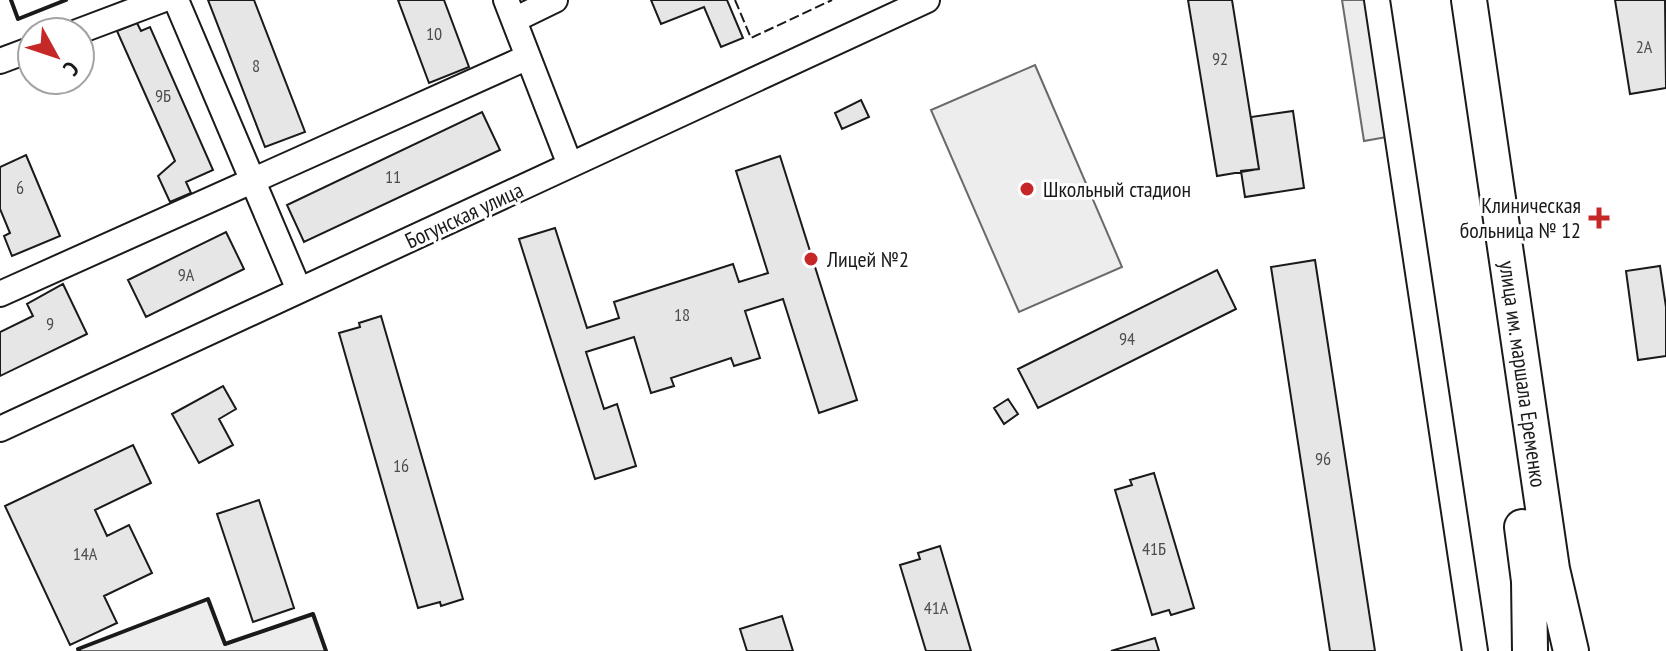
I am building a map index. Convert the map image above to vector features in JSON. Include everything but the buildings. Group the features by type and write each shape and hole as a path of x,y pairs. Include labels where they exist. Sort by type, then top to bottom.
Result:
{"highway":[{"name":"улица им. маршала Еременко","path":"1449,0 1529,581 1530,651"},
{"name":"улица им. маршала Еременко","path":"1469,0 1552,569 1571,651"}],"street":[{"path":"96,25 162,0"},
{"path":"176,0 299,290"},
{"path":"555,0 510,10 570,165"},
{"name":"Богунская улица","path":"0,429 927,0"},
{"path":"1377,0 1475,651"},
{"path":"0,294 528,57"}],"shaded area":[{"path":"1342,0 1377,0 1398,135 1364,141"},
{"name":"Школьный стадион","path":"1035,65 1122,267 1019,312 931,110"},
{"path":"208,599 225,644 313,614 326,651 78,649"}],"fence":[{"path":"735,0 751,38 832,0"}],"wall":[{"path":"11,0 18,19 66,0"},
{"path":"79,651 208,599 225,644 313,614 326,651"}],"place":[{"name":"Школьный стадион","path":"1027,189"},
{"name":"Клиническая больница № 12","path":"1599,218"},
{"name":"Лицей №2","path":"811,259"}]}
